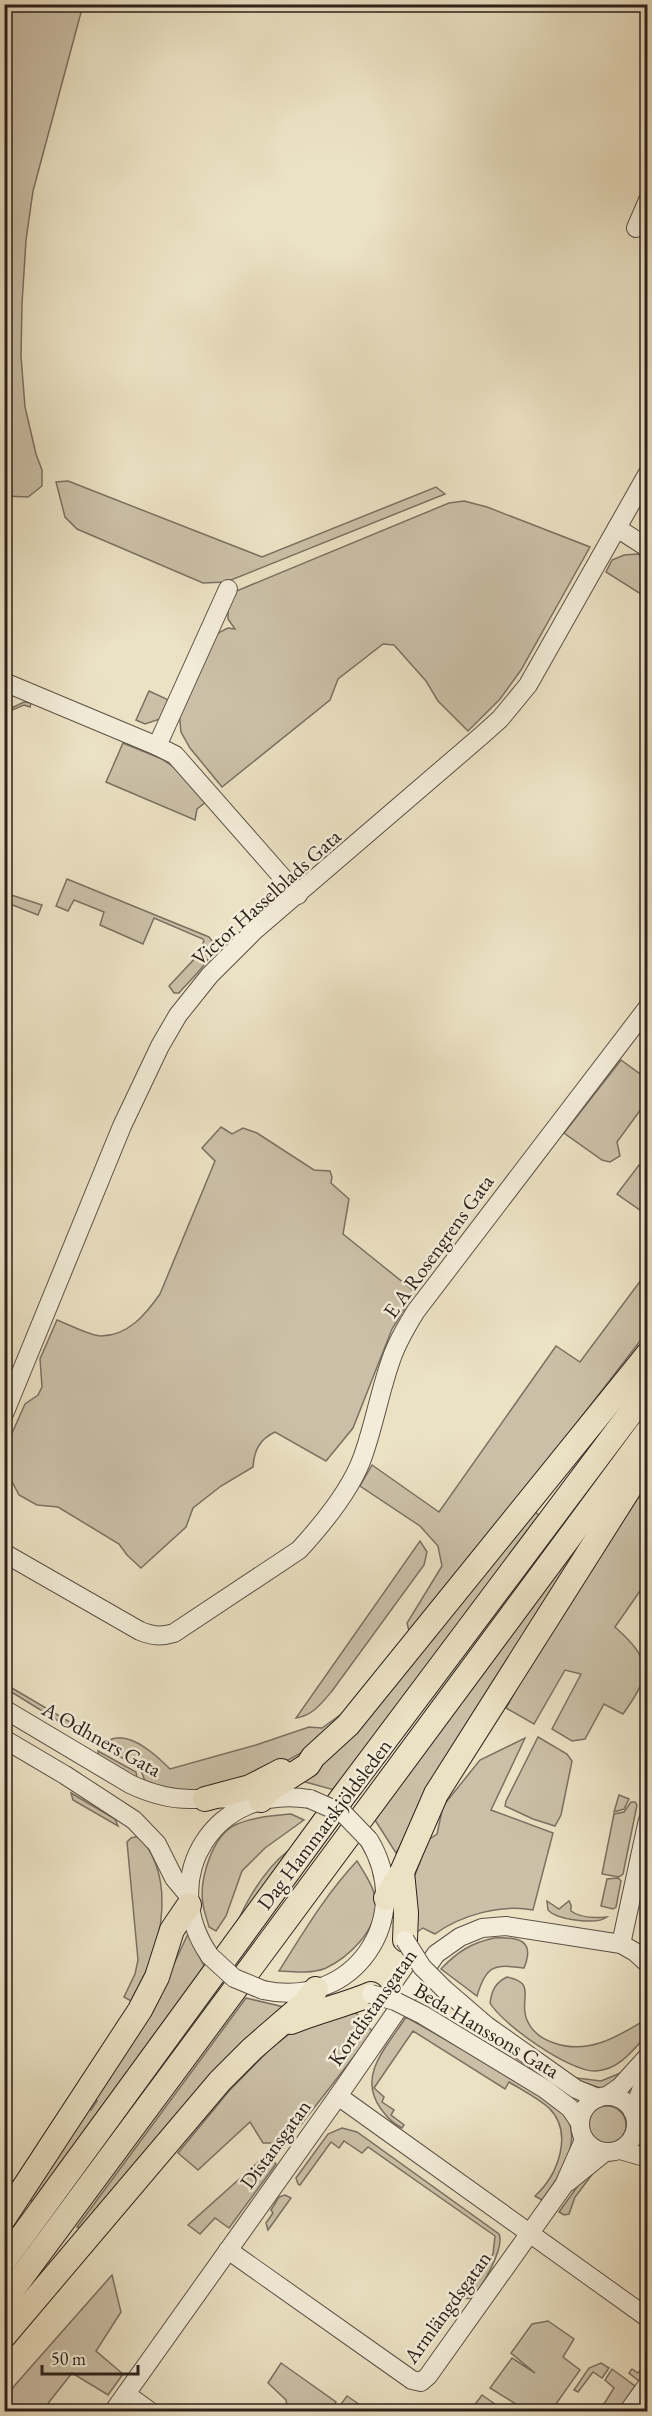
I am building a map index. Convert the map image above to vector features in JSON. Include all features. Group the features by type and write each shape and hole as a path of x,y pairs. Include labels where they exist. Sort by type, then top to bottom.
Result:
{"main road":[{"path":"257,1801 269,1790 308,1765 313,1757 348,1725 648,1354"},
{"name":"Dag Hammarskjöldsleden","path":"4,2261 344,1795 648,1390"},
{"name":"Dag Hammarskjöldsleden","path":"4,2301 648,1431"},
{"path":"386,1901 402,1872 436,1794 648,1459"},
{"path":"205,1799 250,1787 304,1759 313,1757"},
{"path":"402,1872 406,1913 405,1940"},
{"path":"4,2218 140,2010 157,1977 172,1930 189,1900"},
{"path":"4,2336 220,2081 252,2049 321,1988"},
{"path":"279,2026 321,2010 345,2005 371,1994"}],"street":[{"path":"636,228 648,200"},
{"name":"Victor Hasselblads Gata","path":"4,1414 122,1126 160,1046 178,1015 210,975 255,931 482,736 515,703 528,685 648,472"},
{"path":"617,528 648,548"},
{"path":"157,746 228,589"},
{"path":"4,682 175,755 298,895"},
{"name":"E A Rosengrens Gata","path":"4,1553 140,1631 152,1636 163,1636 174,1633 298,1551 347,1486 362,1459 391,1360 400,1336 416,1311 648,1007"},
{"name":"A Odhners Gata","path":"4,1709 138,1788 171,1798 257,1801"},
{"path":"4,1739 65,1775 138,1824 157,1844 174,1878 189,1900"},
{"path":"286,1797 310,1799 344,1814 369,1840 384,1873 386,1901 380,1930 367,1953 349,1972 321,1988 290,1994 263,1990 234,1978 210,1956 194,1927 189,1900 192,1868 207,1838 230,1814 257,1801 286,1797"},
{"path":"648,1820 621,1944 635,1952 648,1964"},
{"name":"Beda Hanssons Gata","path":"386,1901 405,1940 422,1967 444,1989 487,2026 567,2083 603,2097 624,2101 648,2139"},
{"name":"Kortdistansgatan","path":"338,2096 436,1954 460,1937 482,1928 506,1926 621,1944"},
{"name":"Beda Hanssons Gata","path":"321,1988 371,1994 395,2001 423,2015 545,2089 570,2108 590,2146 648,2158"},
{"path":"582,2131 584,2109 620,2087 648,2056"},
{"path":"612,2151 633,2137 634,2117 648,2071"},
{"name":"Distansgatan","path":"113,2412 338,2096 648,2318"},
{"name":"Armlängdsgatan","path":"564,2185 582,2131"},
{"name":"Armlängdsgatan","path":"228,2250 412,2380 421,2382 432,2370 564,2185 612,2151"},
{"path":"628,2412 648,2384"},
{"path":"126,2394 151,2412"}],"shaded area":[{"path":"5,4 83,5 33,191 26,240 21,356 25,407 42,470 42,486 28,497 4,496"},
{"path":"68,481 262,557 436,487 445,494 226,582 203,583 77,529 65,517 56,482"},
{"path":"464,501 487,507 590,547 521,670 500,699 468,731 438,701 426,681 394,645 383,644 338,679 330,700 222,787 190,748 181,732 179,712 214,635 228,628 235,629 228,619 228,607 234,592 449,503"},
{"path":"638,554 647,562 647,598 606,572 612,560 624,555"},
{"path":"149,691 173,702 166,717 145,724 136,720"},
{"path":"24,702 31,703 30,707 24,705 12,710 5,730 5,711"},
{"path":"123,743 162,759 178,770 206,802 197,809 195,820 106,782"},
{"path":"67,879 209,937 212,950 209,958 179,993 174,993 169,986 198,955 203,939 154,918 143,944 100,925 104,912 74,900 68,911 56,906"},
{"path":"5,893 42,905 38,915 5,902"},
{"path":"621,1060 647,1079 647,1101 617,1142 620,1156 610,1162 602,1160 564,1133"},
{"path":"221,1127 232,1134 243,1128 257,1133 314,1170 330,1171 331,1183 349,1199 343,1234 415,1292 392,1329 353,1428 326,1461 275,1432 265,1438 259,1446 253,1467 221,1486 193,1508 186,1527 141,1568 119,1544 58,1507 37,1505 19,1495 5,1470 5,1449 25,1404 38,1395 42,1387 40,1359 57,1320 91,1334 111,1335 128,1328 149,1309 160,1294 215,1161 202,1148"},
{"path":"639,1165 647,1171 647,1215 617,1194"},
{"path":"647,1272 647,1332 462,1572 409,1631 407,1623 442,1566 438,1546 420,1526 360,1486 372,1465 439,1512 556,1346 580,1362"},
{"path":"647,1483 647,1581 615,1627 636,1649 641,1658 644,1668 643,1678 623,1714 604,1704 585,1739 572,1741 552,1729 581,1674 565,1670 534,1724 506,1708 529,1667"},
{"path":"531,1509 539,1515 334,1790 302,1781"},
{"path":"420,1541 427,1552 424,1565 328,1696 312,1712 296,1718"},
{"path":"574,1547 584,1553 447,1761 396,1853 375,1820"},
{"path":"5,1684 76,1727 68,1727 5,1688"},
{"path":"347,1710 303,1752 268,1771 192,1792 146,1784 139,1765 114,1753 103,1742 113,1738 132,1740 146,1748 170,1769 256,1745 309,1727 322,1728"},
{"path":"538,1737 567,1754 572,1761 561,1815 555,1826 505,1806"},
{"path":"525,1738 491,1810 553,1833 533,1910 495,1910 469,1916 435,1934 423,1928 414,1934 411,1886 428,1840 437,1834 443,1806 480,1760"},
{"path":"98,1751 136,1772 136,1782 99,1757"},
{"path":"71,1793 115,1819 118,1826 73,1800"},
{"path":"619,1795 629,1799 624,1809 614,1812"},
{"path":"631,1802 637,1805 623,1874 619,1877 602,1874 614,1814 624,1812"},
{"path":"291,1814 304,1820 265,1848 242,1871 226,1916 216,1931 209,1927 203,1904 203,1883 209,1860 220,1839 227,1831 242,1822"},
{"path":"139,1836 155,1863 160,1878 162,1908 153,1955 131,2001 124,1997 135,1974 138,1960 127,1842"},
{"path":"289,1850 237,1923 259,1883"},
{"path":"357,1861 369,1881 376,1904 371,1924 360,1942 344,1957 321,1970 279,1971 325,1900"},
{"path":"618,1878 621,1881 616,1907 613,1909 601,1906 607,1879"},
{"path":"547,1901 559,1909 569,1901 571,1911 579,1915 607,1917 595,1921 568,1919 548,1910"},
{"path":"188,1934 204,1966 34,2199 28,2200 86,2106 91,2110 97,2101 92,2097 156,2002"},
{"path":"494,1938 517,1939 526,1946 528,1951 524,1968 505,1966 493,1969 484,1978 477,1996 441,1969 465,1949"},
{"path":"507,1977 522,1983 525,1988 524,2006 527,2020 535,2031 550,2041 579,2047 602,2042 645,2020 647,2015 647,2035 631,2053 612,2067 596,2071 585,2070 538,2046 497,2012 490,2003 492,1994 495,1987"},
{"path":"246,1998 284,2007 85,2229 77,2227"},
{"path":"356,2013 373,2032 300,2126 278,2143 263,2143 250,2122 198,2170 178,2153 229,2091 269,2050 304,2022"},
{"path":"406,2017 558,2104 570,2125 571,2145 564,2165 542,2200 535,2196 556,2166 562,2141 561,2129 557,2118 549,2108 509,2082 505,2089 413,2031 374,2088 384,2097 382,2102 394,2110 391,2115 404,2125 402,2128 390,2120 381,2109 374,2096 373,2073 377,2061"},
{"path":"628,2070 603,2089 577,2080 577,2078 601,2081"},
{"path":"607,2106 620,2112 626,2125 620,2138 607,2144 594,2138 588,2125 594,2112"},
{"path":"342,2128 357,2132 499,2234 496,2258 487,2277 472,2298 460,2299 493,2254 495,2236 368,2147 362,2153 344,2141 339,2148 331,2142 300,2185 298,2184 296,2178 328,2134"},
{"path":"267,2154 276,2164 229,2228 215,2218 200,2234 188,2225"},
{"path":"594,2172 575,2197 569,2214 564,2215 559,2212 582,2180"},
{"path":"285,2195 291,2198 268,2230 266,2223 273,2213 271,2210 279,2197"},
{"path":"112,2275 121,2312 96,2351 123,2374 108,2395 72,2373 42,2411 5,2411 5,2398 15,2385"},
{"path":"548,2321 574,2339 563,2357 580,2370 551,2411 527,2411 490,2388 512,2358 535,2373 511,2353 532,2324"},
{"path":"647,2347 647,2362 641,2357"},
{"path":"647,2362 647,2369 639,2381 629,2373 632,2369 638,2373"},
{"path":"281,2363 336,2402 329,2411 288,2411 286,2400 268,2383"},
{"path":"601,2363 609,2368 602,2378 593,2372 578,2392 574,2390 589,2368"},
{"path":"612,2369 635,2386 618,2411 599,2412 614,2388 605,2380"},
{"path":"482,2395 505,2411 470,2411"},
{"path":"347,2396 369,2411 336,2411"}]}
